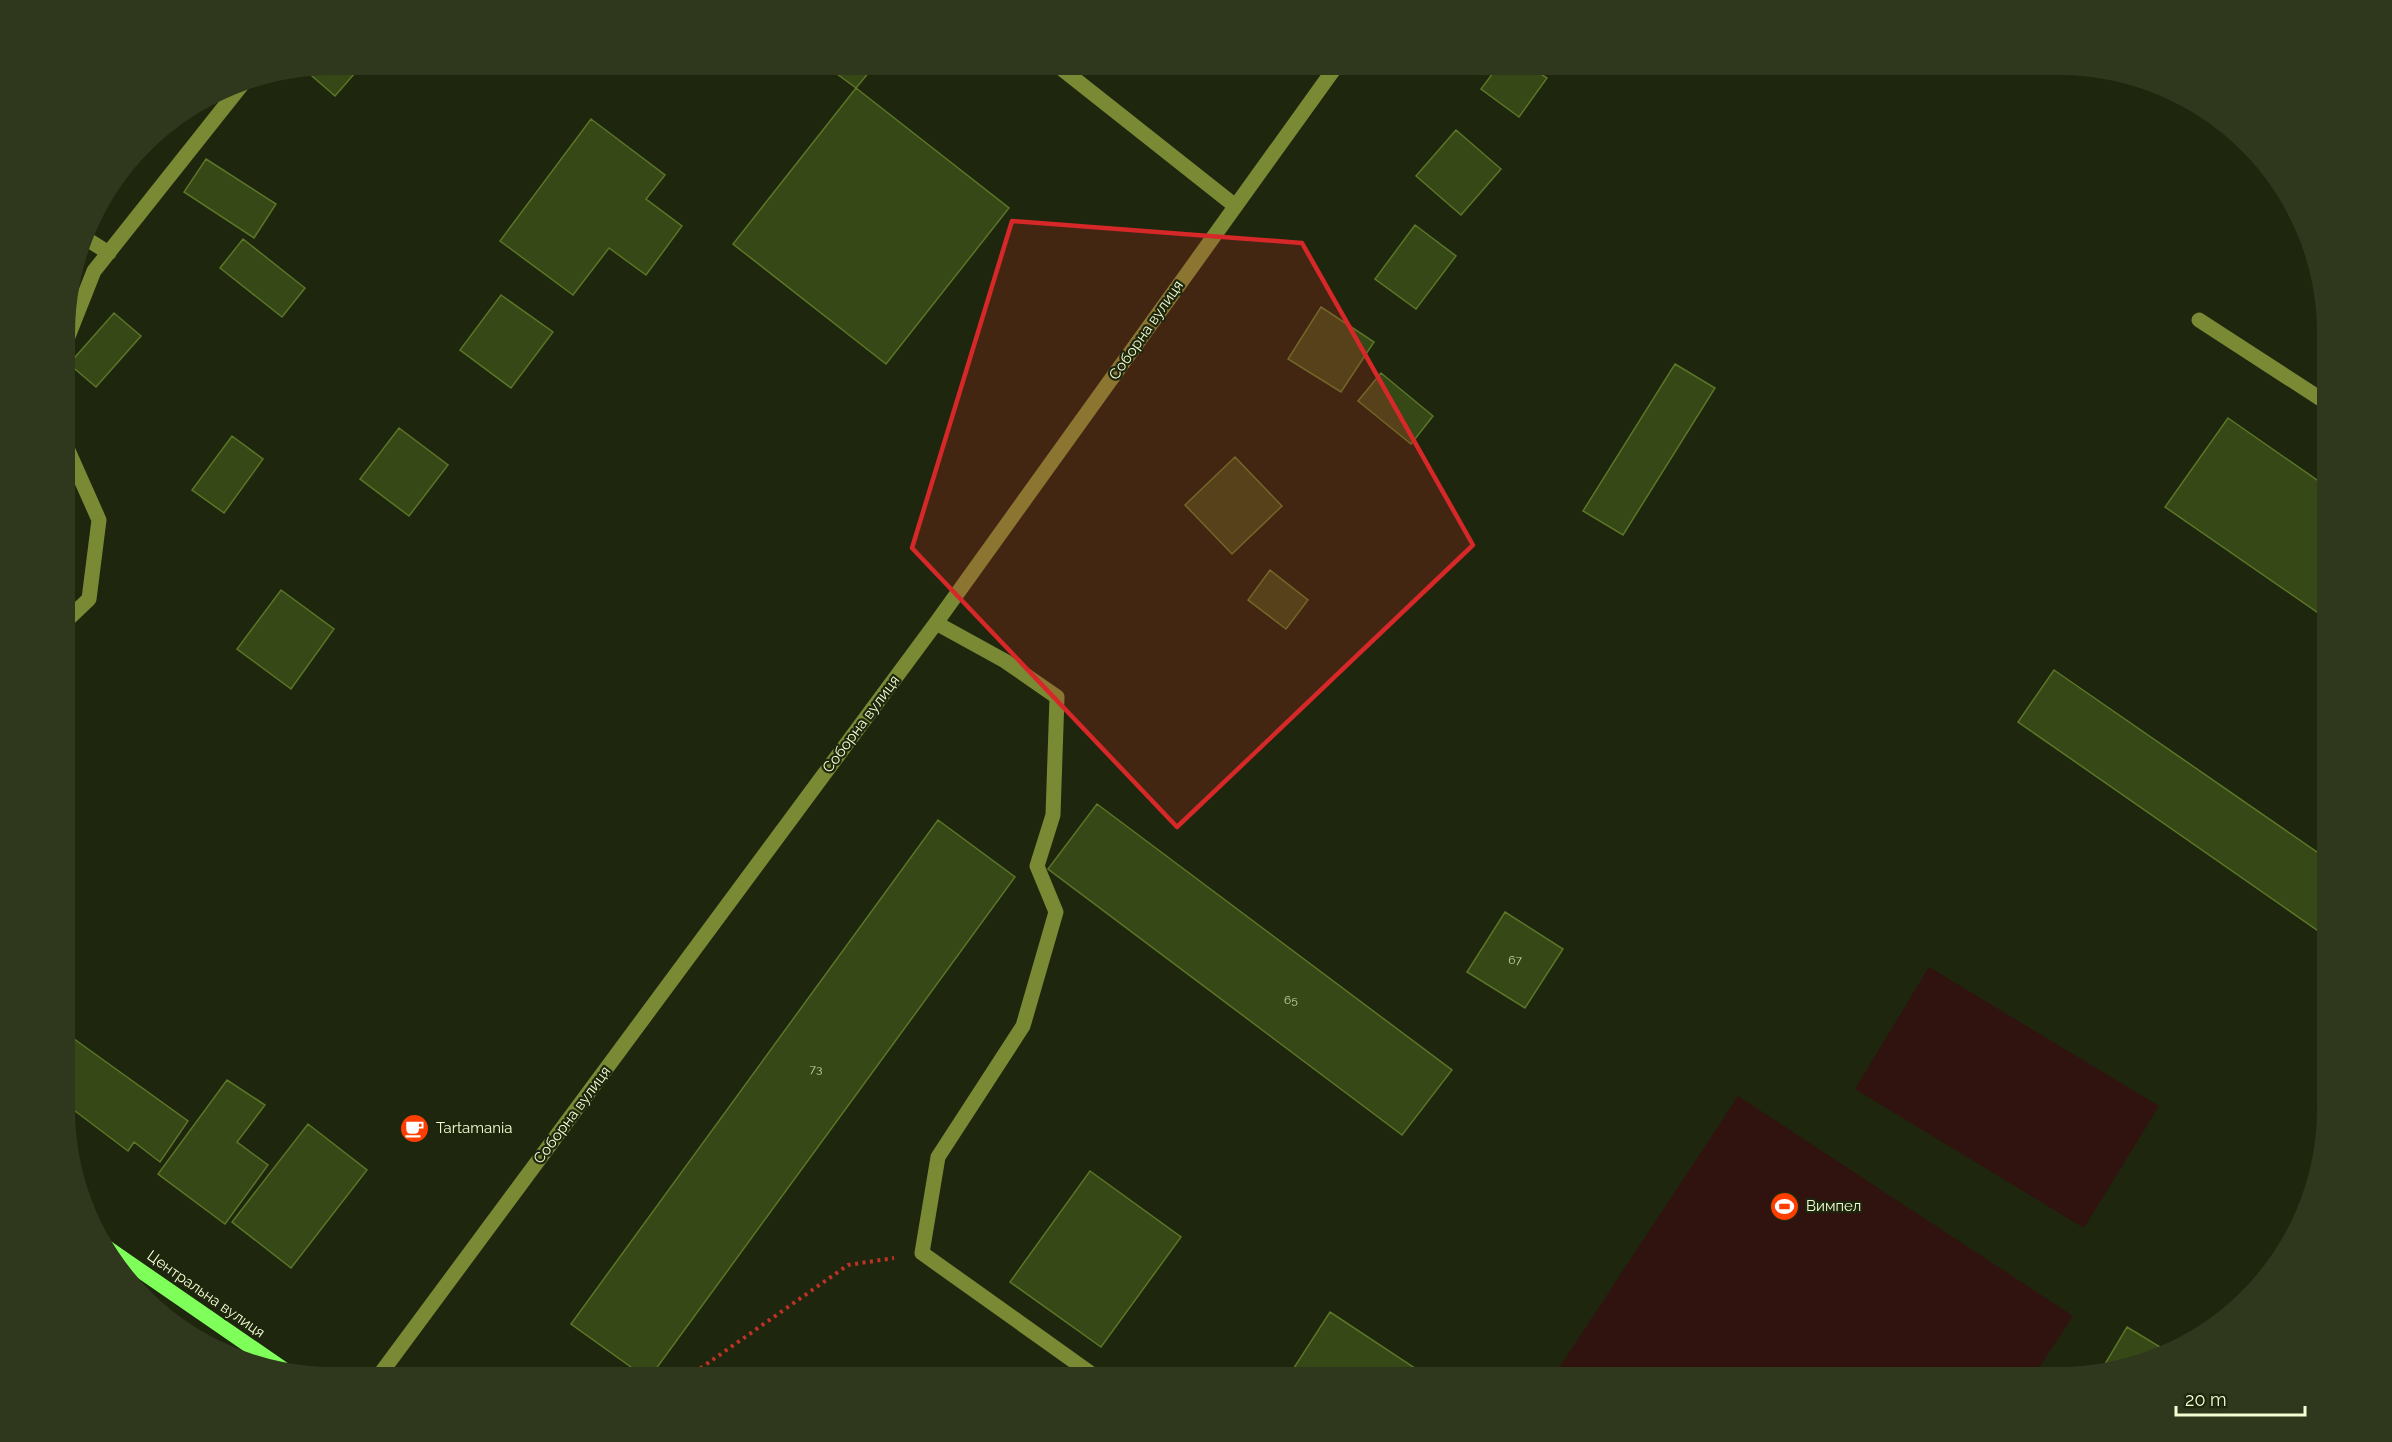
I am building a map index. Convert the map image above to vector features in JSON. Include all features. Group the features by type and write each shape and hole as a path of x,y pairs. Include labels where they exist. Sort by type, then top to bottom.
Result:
{"main road":[{"name":"Центральна вулиця","path":"124,1259 267,1358"}],"street":[{"path":"1071,75 1234,205"},
{"name":"Соборна вулиця","path":"385,1367 936,623 1329,75"},
{"path":"76,317 94,272 233,96"},
{"path":"92,242 109,253"},
{"path":"2199,320 2317,397"},
{"path":"75,466 99,520 89,599 75,612"},
{"path":"936,623 1005,661 1057,697 1053,815 1037,866 1056,912 1023,1026 938,1158 922,1253 1082,1367"}],"path":[{"path":"702,1367 848,1265 922,1253"}],"highlighted area":[{"path":"1012,221 1302,243 1473,545 1177,827 912,548"}],"shaded area":[{"path":"1929,967 2159,1106 2084,1228 1855,1089"},
{"name":"Вимпел","path":"1738,1096 2073,1316 2040,1367 1560,1367"}],"building":[{"path":"353,75 335,96 312,76"},
{"path":"838,75 867,75 856,88"},
{"path":"1492,75 1542,75 1547,78 1519,117 1481,89"},
{"path":"856,88 1009,208 886,364 733,244"},
{"path":"591,119 665,175 646,199 682,226 646,275 609,248 573,295 500,241"},
{"path":"1456,130 1501,169 1461,215 1416,176"},
{"path":"206,159 276,204 254,238 184,192"},
{"path":"1415,225 1456,256 1416,309 1375,279"},
{"path":"243,239 305,288 282,317 220,268"},
{"path":"501,295 553,332 511,388 460,350"},
{"path":"1321,307 1374,342 1341,392 1288,359"},
{"path":"114,313 141,336 96,387 75,369 75,357"},
{"path":"1675,364 1715,388 1623,535 1583,511"},
{"path":"1381,373 1433,416 1411,444 1358,401"},
{"path":"2228,418 2317,480 2317,612 2165,507"},
{"path":"399,428 448,465 409,516 360,479"},
{"path":"232,436 263,459 224,513 192,490"},
{"path":"1235,457 1282,506 1232,554 1185,505"},
{"path":"1270,570 1308,600 1286,629 1248,600"},
{"path":"281,590 334,629 291,689 237,649"},
{"path":"2054,670 2317,852 2317,930 2018,722"},
{"path":"1097,804 1452,1070 1402,1135 1048,869"},
{"path":"938,820 1015,877 657,1367 631,1367 571,1324"},
{"path":"1505,912 1563,949 1525,1008 1467,972"},
{"path":"75,1040 188,1121 160,1162 134,1142 128,1151 75,1111"},
{"path":"227,1080 265,1105 237,1142 268,1165 225,1224 158,1174"},
{"path":"308,1124 367,1170 291,1268 232,1222"},
{"path":"1090,1171 1181,1237 1101,1347 1010,1282"},
{"path":"1330,1312 1413,1367 1294,1367"},
{"path":"2127,1327 2159,1346 2142,1353 2106,1363"}],"place":[{"name":"Tartamania","path":"415,1128"},
{"name":"Вимпел","path":"1785,1206"}]}
